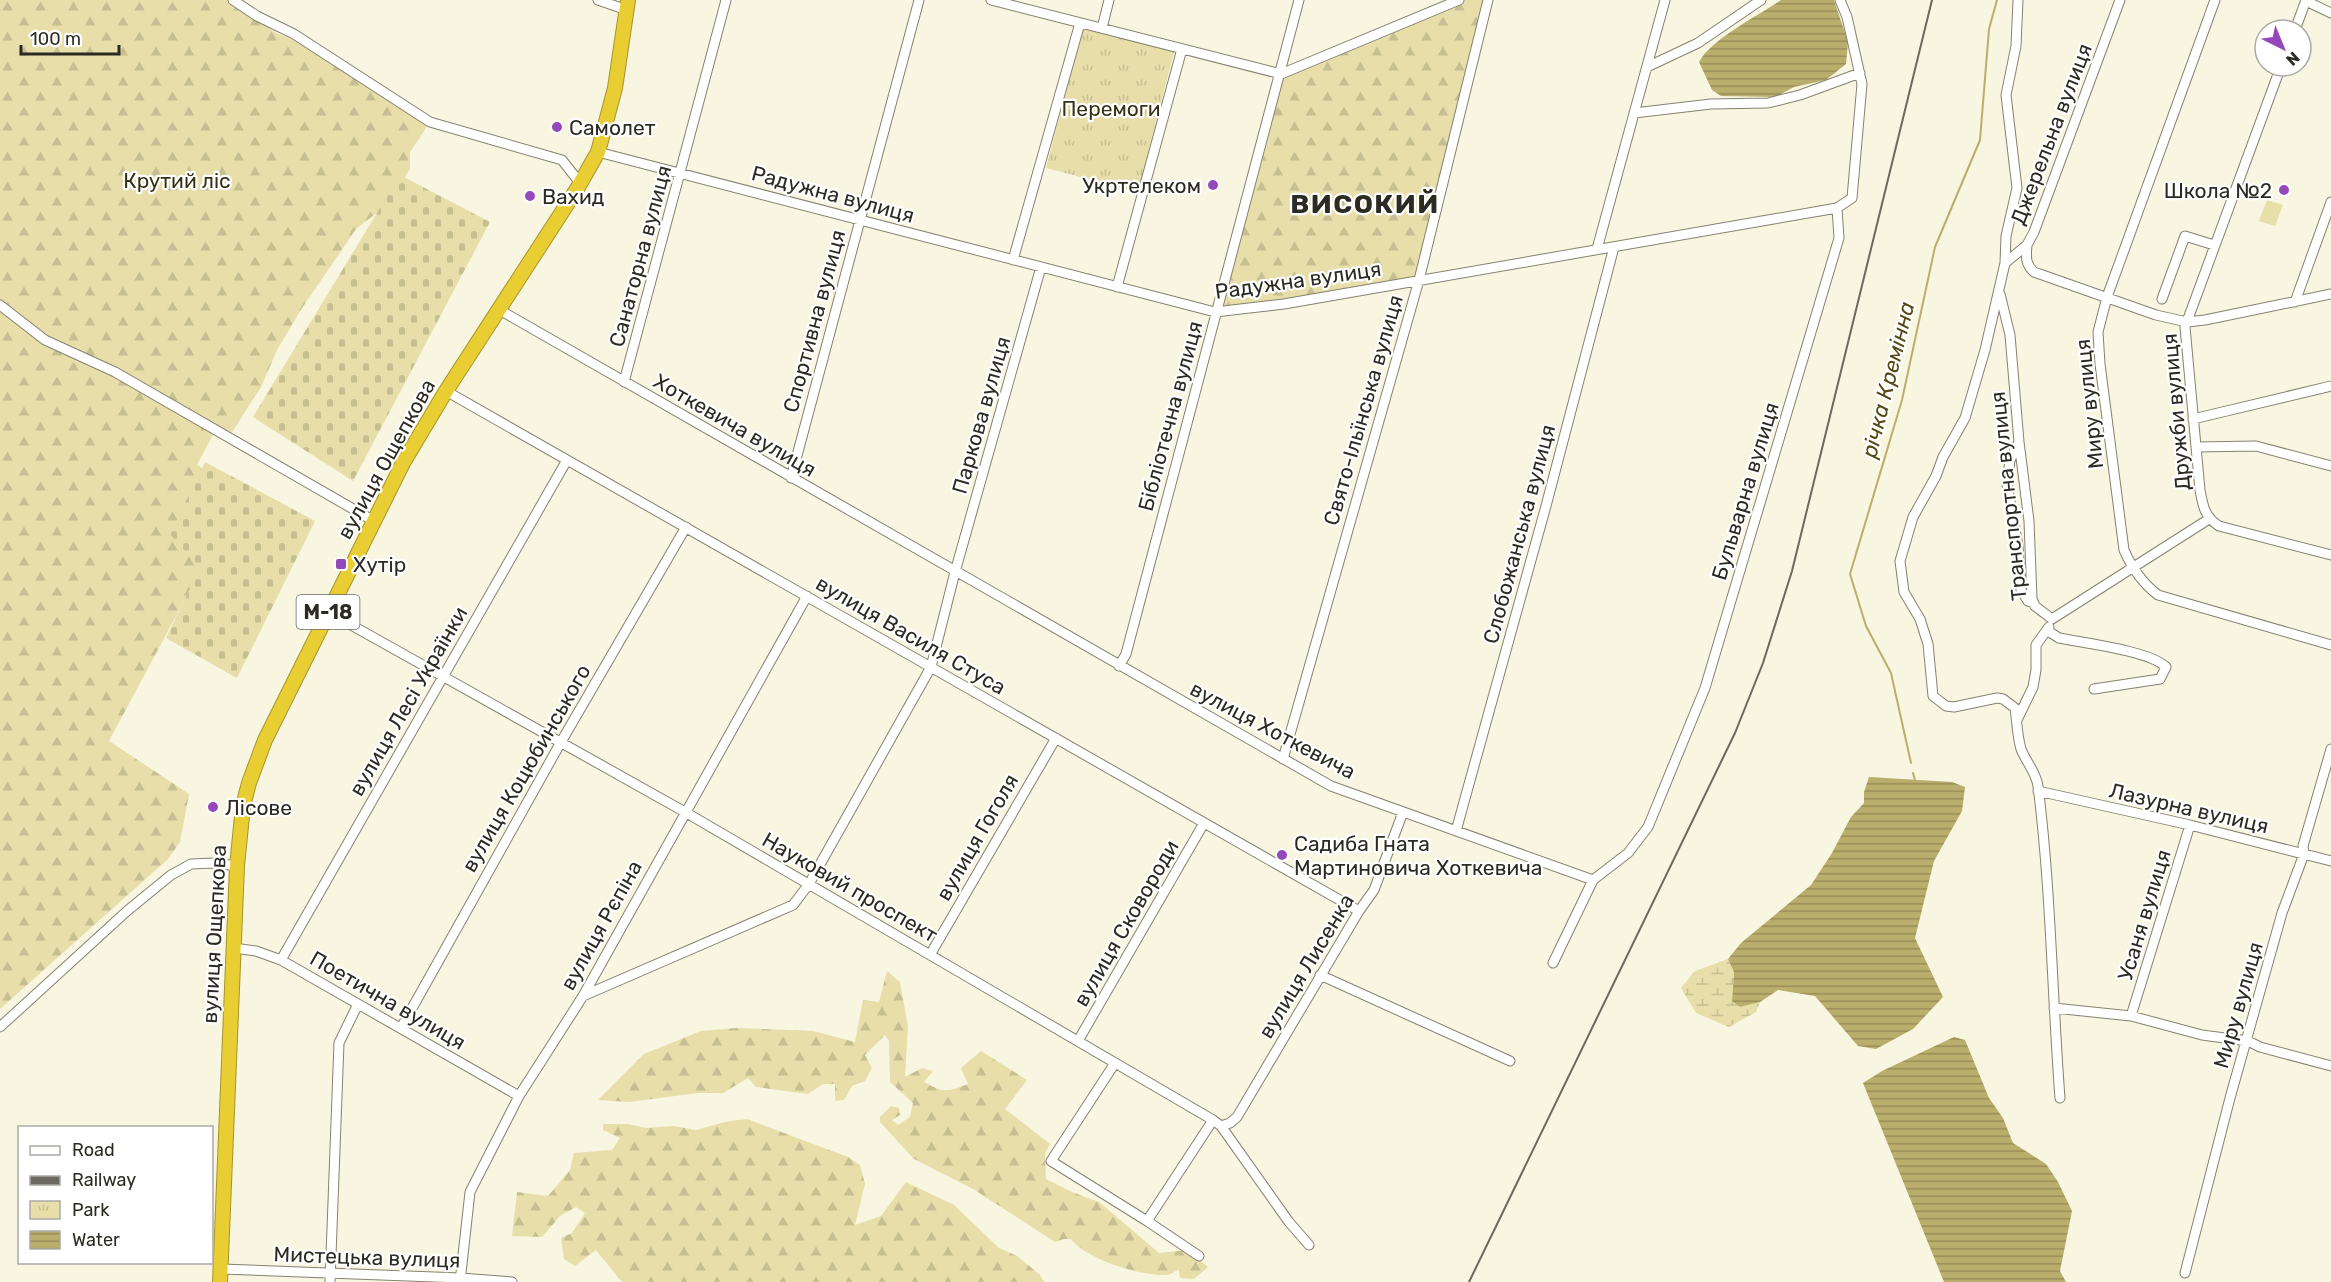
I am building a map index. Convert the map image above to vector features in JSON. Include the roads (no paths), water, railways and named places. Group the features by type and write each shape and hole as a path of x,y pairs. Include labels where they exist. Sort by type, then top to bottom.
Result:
{"highway":[{"name":"вулиця Ощепкова","path":"221,1276 237,866 243,806 249,783 265,740 403,463 446,391 598,152 615,88 628,5"}],"street":[{"path":"233,0 257,16 294,34 430,122 562,160 580,183"},
{"path":"598,0 628,5"},
{"name":"Санаторна вулиця","path":"624,381 726,0"},
{"name":"Спортивна вулиця","path":"791,478 919,0"},
{"path":"991,0 1281,74 1459,0"},
{"path":"1102,28 1109,0"},
{"name":"Бібліотечна вулиця","path":"1119,666 1126,654 1299,0"},
{"name":"Свято-Ільїнська вулиця","path":"1283,759 1419,280 1488,0"},
{"path":"1597,249 1665,0"},
{"path":"1647,67 1698,43 1761,0"},
{"path":"1837,208 1852,198 1862,84 1847,17 1840,0"},
{"path":"2018,0 2016,46 2006,95 2017,188 2006,236 2004,263 1985,350 1965,418 1913,517 1900,561 1904,592 1920,619 1928,644 1933,696 1946,706 1954,707 1997,698 2003,699 2015,708 2016,727 2022,750 2036,777 2060,1098"},
{"name":"Джерельна вулиця","path":"2004,263 2027,245 2044,208 2120,0"},
{"name":"Миру вулиця","path":"2216,0 2107,297 2098,332 2100,364 2124,550 2132,568 2146,586 2158,596 2331,645"},
{"path":"2300,18 2306,1 2331,13"},
{"path":"1013,260 1080,23"},
{"path":"1117,287 1182,49"},
{"path":"1634,113 1711,104 1768,103 1800,95 1860,73"},
{"name":"Дружби вулиця","path":"2209,519 2203,508 2196,447 2185,336 2187,322 2277,78"},
{"name":"Радужна вулиця","path":"598,152 1215,312 1284,304 1837,208"},
{"path":"2295,302 2331,202"},
{"name":"Бульварна вулиця","path":"1553,963 1593,880 1628,853 1648,827 1705,688 1839,238 1837,208"},
{"path":"2162,299 2185,236 2214,245"},
{"path":"2027,245 2026,257 2034,272 2156,315 2187,322 2331,294"},
{"name":"Слобожанська вулиця","path":"1456,831 1546,506 1614,247"},
{"name":"Паркова вулиця","path":"583,996 793,905 809,884 931,667 955,572 1041,267"},
{"name":"Транспортна вулиця","path":"1998,289 2010,335 2019,442 2029,521 2034,603 2041,612 2052,619 2048,631 2036,645 2033,687 2017,720"},
{"path":"0,305 45,340 115,372 374,520"},
{"name":"Хоткевича вулиця","path":"498,309 955,572"},
{"path":"2193,419 2331,386"},
{"name":"вулиця Василя Стуса","path":"446,391 1359,911"},
{"path":"2019,442 2010,460 2007,484 2018,546 2021,590 2028,601 2034,603"},
{"path":"2196,447 2256,446 2331,466"},
{"name":"вулиця Лесі Українки","path":"281,960 567,460"},
{"path":"2052,619 2209,519 2219,526 2331,555"},
{"name":"вулиця Коцюбинського","path":"400,1028 561,742 686,527"},
{"name":"вулиця Хоткевича","path":"955,572 1331,786 1593,880"},
{"name":"вулиця Рєпіна","path":"461,1280 470,1192 519,1096 583,996 807,596"},
{"name":"Науковий проспект","path":"328,612 685,812 1217,1123 1289,1222 1309,1245"},
{"path":"2048,631 2059,639 2144,655 2166,667 2160,679 2094,689"},
{"name":"вулиця Гоголя","path":"930,955 1056,738"},
{"name":"Миру вулиця","path":"2185,1273 2230,1098 2248,1041 2282,913 2304,854 2303,846 2331,749"},
{"name":"Лазурна вулиця","path":"2038,791 2190,825 2331,861"},
{"name":"вулиця Лисенка","path":"1147,1221 1217,1123 1230,1123 1237,1117 1320,975 1374,890 1403,812"},
{"name":"вулиця Сковороди","path":"1078,1041 1204,823"},
{"name":"Усаня вулиця","path":"2131,1016 2190,825"},
{"path":"0,1027 127,911 171,875 191,864 214,863 237,866"},
{"name":"Поетична вулиця","path":"234,948 256,951 281,960 519,1096"},
{"path":"1320,975 1510,1061"},
{"path":"330,1278 339,1043 358,1004"},
{"path":"2054,1008 2131,1016 2202,1035 2248,1041 2260,1047 2331,1066"},
{"path":"1115,1063 1051,1161 1199,1256"},
{"name":"Мистецька вулиця","path":"221,1276 512,1282"}],"water":[{"path":"1781,0 1834,0 1848,42 1846,64 1826,80 1794,87 1775,97 1721,96 1712,90 1699,62 1705,54 1736,28"},
{"path":"1869,777 1952,782 1965,787 1962,811 1934,861 1915,938 1943,997 1913,1029 1876,1049 1858,1046 1815,996 1778,990 1760,1002 1740,1007 1732,1001 1734,972 1728,959 1741,943 1811,885 1832,853 1851,817 1864,803 1864,792"},
{"path":"1954,1037 1965,1040 1989,1098 2003,1118 2013,1143 2046,1164 2072,1211 2060,1271 2066,1282 1944,1282 1863,1083 1882,1071"}],"waterway":[{"name":"річка Кремінна","path":"1911,763 1891,673 1866,626 1850,574 1902,400 1935,247 1980,140 1989,29 1997,0"},
{"name":"річка Кремінна","path":"1913,773 1915,780"}],"railway":[{"path":"1469,1282 1735,733 1763,663 1792,571 1932,0"}],"place":[{"name":"Самолет","path":"557,127"},
{"name":"Укртелеком","path":"1213,185"},
{"name":"Школа №2","path":"2284,190"},
{"name":"Вахид","path":"530,196"},
{"name":"Хутір","path":"341,564"},
{"name":"Лісове","path":"213,807"},
{"name":"Садиба Гната Мартиновича Хоткевича","path":"1282,855"}],"district":[{"name":"ВИСОКИЙ","path":"1365,204"}],"park label":[{"name":"Перемоги","path":"1111,108"},
{"name":"Крутий ліс","path":"177,180"}]}
